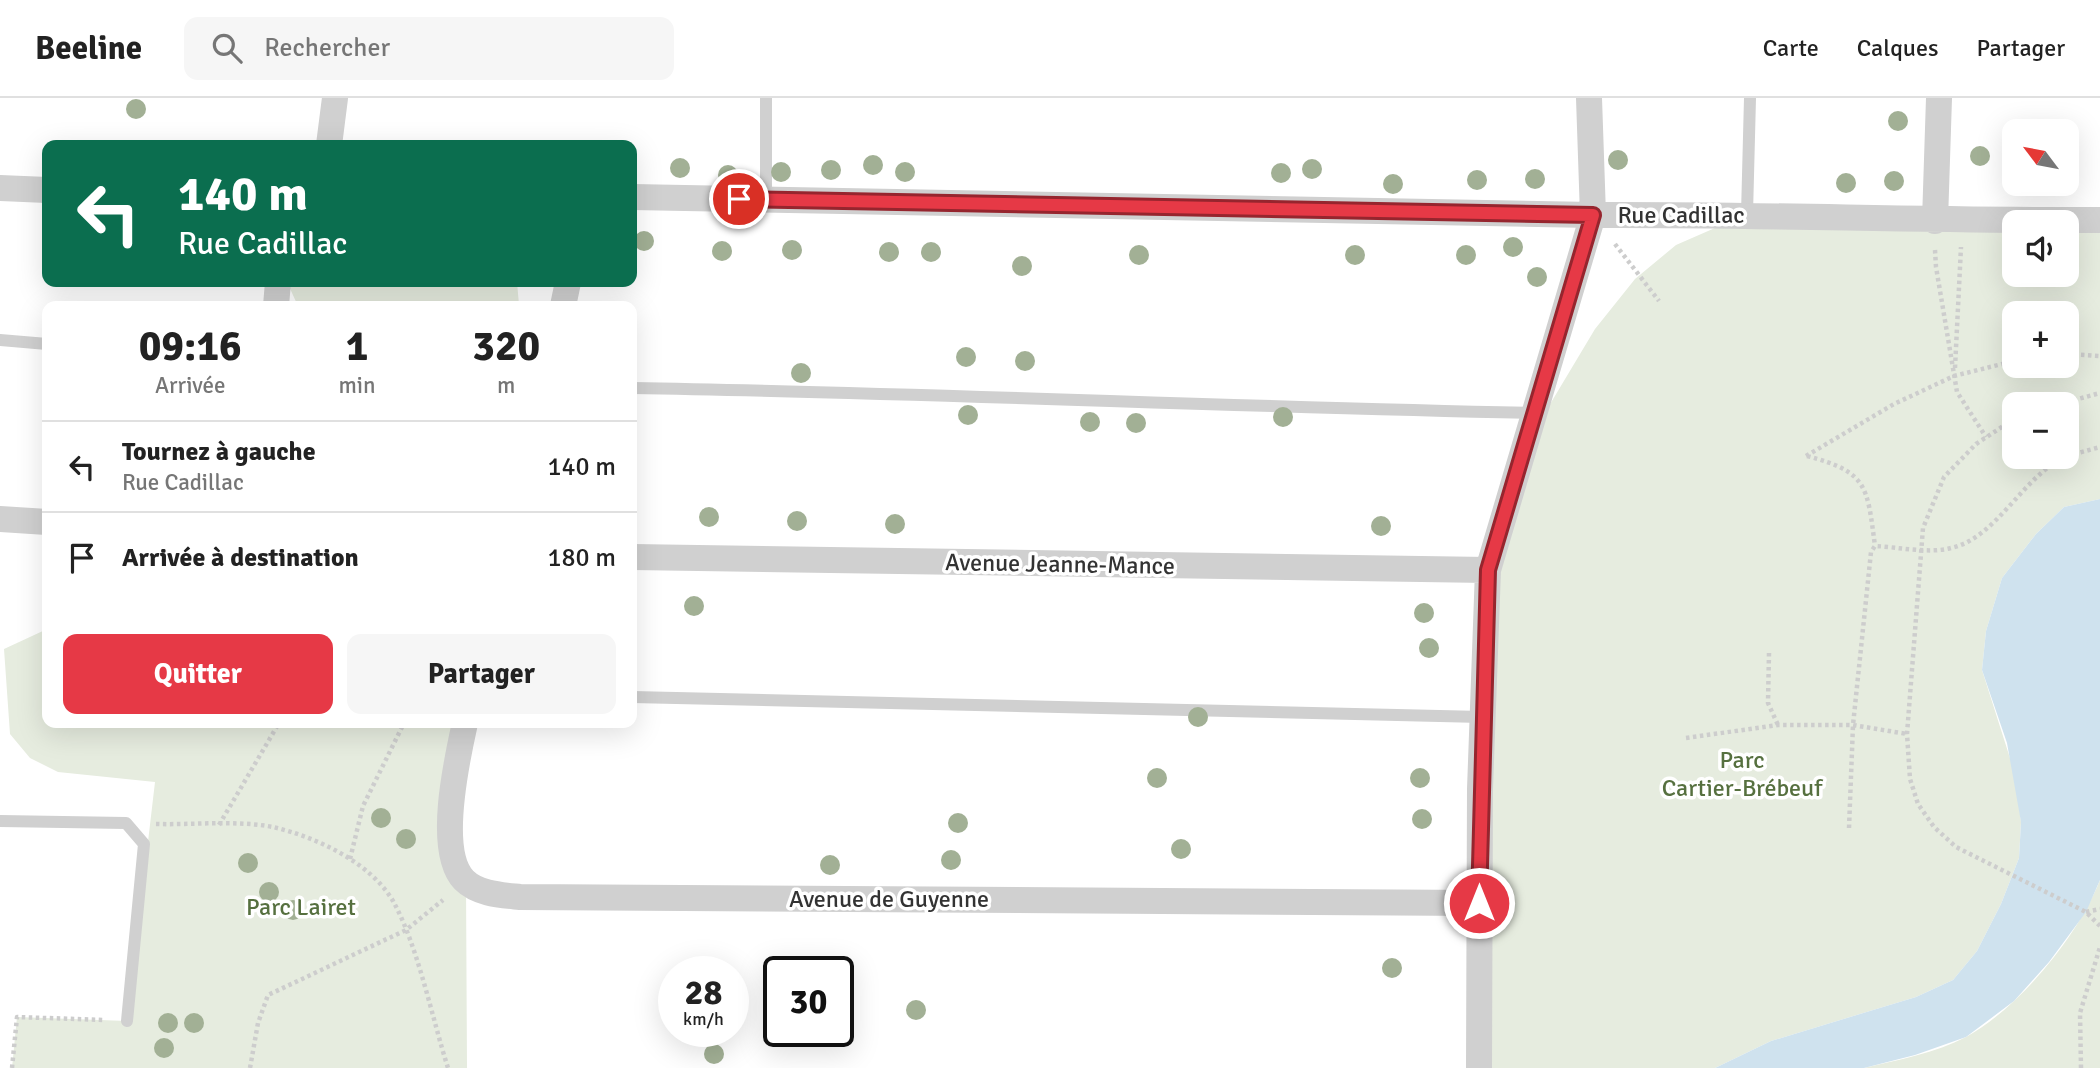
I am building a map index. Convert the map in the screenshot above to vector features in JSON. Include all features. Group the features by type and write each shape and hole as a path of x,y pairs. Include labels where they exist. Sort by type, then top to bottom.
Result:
{"street":[{"path":"330,140 335,98"},
{"path":"1479,1068 1482,717 1488,570 1593,215 1589,98"},
{"path":"1935,221 1939,98"},
{"path":"0,188 42,190"},
{"name":"Rue Cadillac","path":"637,197 1593,215 1747,214 1935,221 2100,220"},
{"path":"0,519 42,522"},
{"name":"Avenue Jeanne-Mance","path":"637,557 1488,570"},
{"path":"464,728 454,768 451,845 456,869 466,882"},
{"name":"Avenue de Guyenne","path":"466,882 489,893 520,897 1479,903"}],"lane":[{"path":"766,98 766,199"},
{"path":"1747,214 1749,98"},
{"path":"0,340 42,344"},
{"path":"637,388 900,393 1329,409 1535,413"},
{"path":"637,697 1482,717"},
{"path":"0,821 126,823 144,844 145,856 127,1021"}],"path":[{"path":"1593,215 1659,301"},
{"path":"1935,221 1936,267 1957,392 1986,437"},
{"path":"1954,376 1963,221"},
{"path":"2079,355 2100,356"},
{"path":"1849,828 1853,725 1868,560 1875,546 1867,500 1857,477 1851,471 1806,456 1895,404 1954,376 2002,364"},
{"path":"2079,399 2100,393"},
{"path":"2002,427 1986,437 1944,477 1923,528 1919,548 1907,734 1910,779 1919,804 1934,827 1956,846 2086,912 2100,926"},
{"path":"2079,453 2100,447"},
{"path":"1875,546 1948,549 1966,544 1998,517 2033,479 2047,469"},
{"path":"1769,653 1768,703 1778,725"},
{"path":"1686,738 1778,725 1853,725 1907,734"},
{"path":"218,826 276,728"},
{"path":"350,859 363,806 402,728"},
{"path":"126,823 218,826 239,824 273,828 316,841 350,859 375,880 392,900 405,930 448,1068"},
{"path":"250,1068 258,1023 268,995 405,930 466,882"},
{"path":"2086,912 2100,909"},
{"path":"2081,1068 2080,1013 2100,947"},
{"path":"12,1068 17,1017 127,1021"}],"green space":[{"name":"Parc Cartier-Brébeuf","path":"1747,214 2002,218 2002,287 2079,287 2079,220 2100,220 2100,499 2064,507 2036,534 2002,578 1986,631 1982,670 2016,777 2021,822 2019,858 2001,904 1977,951 1953,980 1916,997 1771,1041 1715,1068 1479,1068 1488,570 1525,446 1595,329 1635,279 1676,245"},
{"path":"289,287 517,287 519,301 296,301"},
{"name":"Parc Lairet","path":"42,631 42,728 464,728 454,768 466,882 467,1068 12,1068 17,1017 127,1021 155,782 58,772 30,758 10,734 4,649"},
{"path":"2100,880 2100,1068 1864,1068 1942,1047 1966,1037 1986,1024 2045,969 2077,924"}],"water":[{"path":"2100,499 2100,880 2086,912 2049,962 2014,1001 1966,1037 1915,1055 1864,1068 1715,1068 1771,1041 1916,997 1953,980 1977,951 2001,904 2019,858 2021,822 2007,743 1982,670 1986,631 2002,578 2036,534 2064,507"}],"route":[{"path":"739,199 1593,215 1488,570 1479,903"}]}
